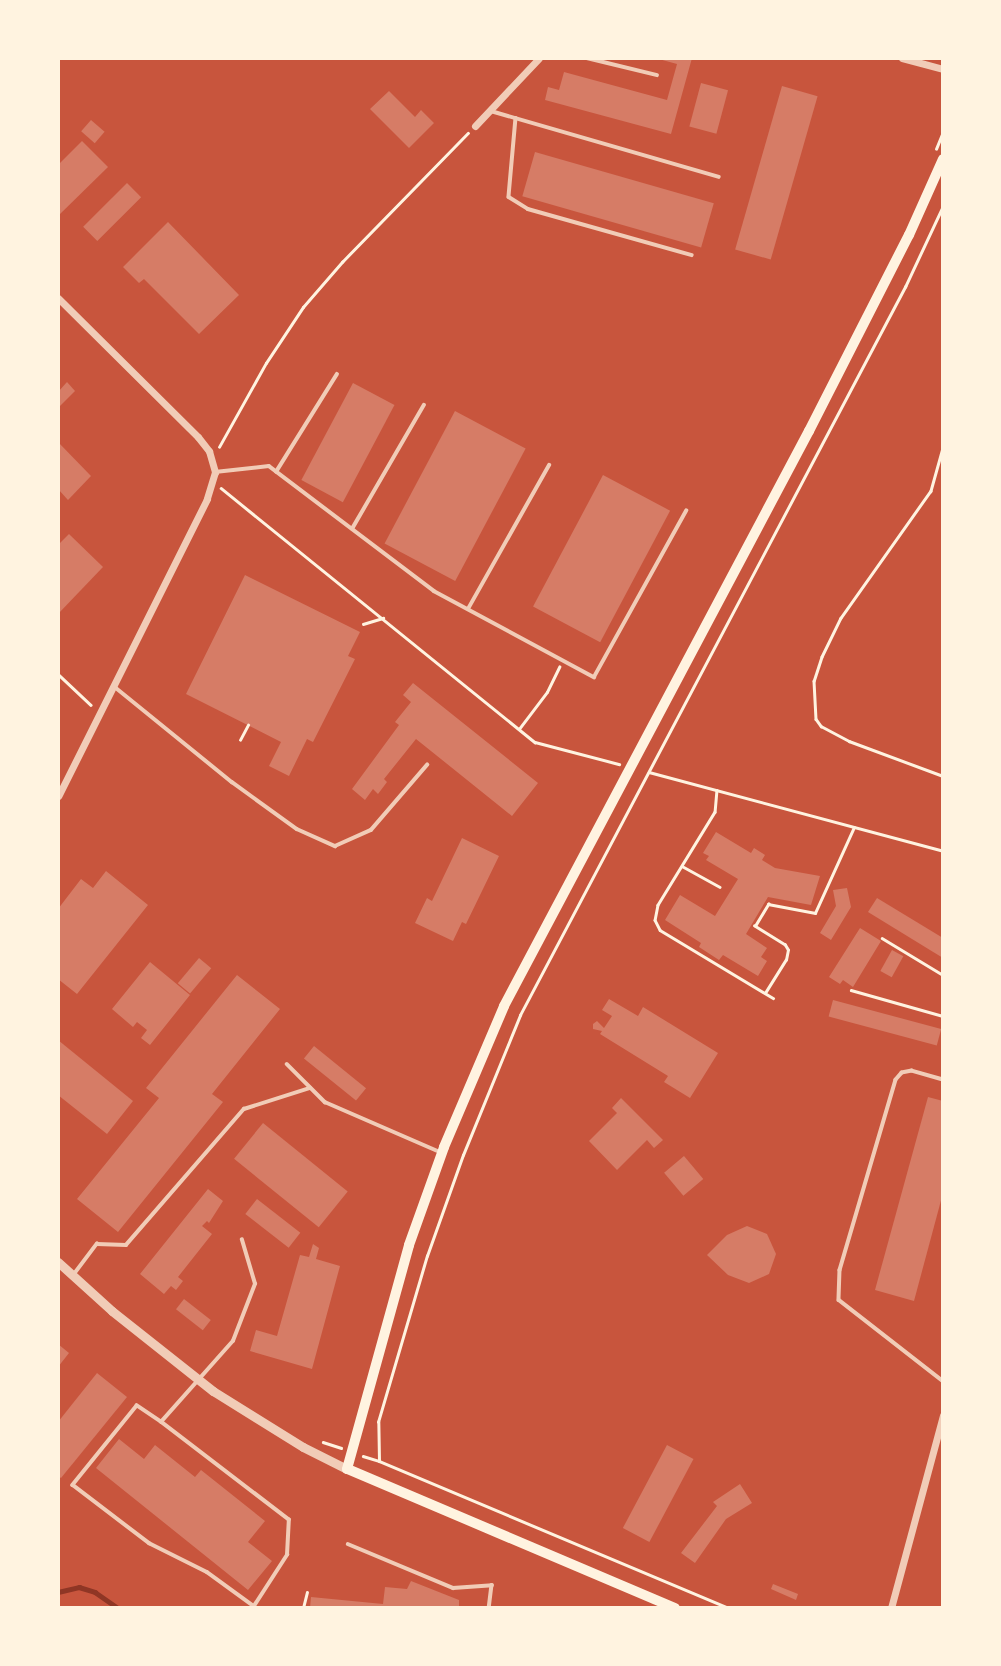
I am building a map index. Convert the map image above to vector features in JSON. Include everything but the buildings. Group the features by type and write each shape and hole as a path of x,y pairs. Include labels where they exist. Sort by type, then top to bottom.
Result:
{"main road":[{"path":"675,1608 347,1469 408,1245 441,1153 504,1006 809,431 909,235 939,156"}],"street":[{"path":"475,126 540,58"},
{"path":"902,58 943,69"},
{"path":"58,298 198,437 213,459 215,472 214,483 58,796"},
{"path":"58,1262 197,1379 274,1429 347,1469"},
{"path":"891,1608 943,1415"}],"lane":[{"path":"587,58 657,75"},
{"path":"489,110 719,177"},
{"path":"516,118 509,197 528,209 692,255"},
{"path":"276,472 337,374"},
{"path":"352,529 424,405"},
{"path":"468,609 549,465"},
{"path":"215,472 269,466 434,591 594,677 685,511"},
{"path":"113,686 232,782 297,829 335,846 371,830 427,765"},
{"path":"287,1064 325,1102 441,1153"},
{"path":"943,1080 912,1071 902,1073 896,1080 840,1270 839,1300 943,1381"},
{"path":"73,1276 97,1244 126,1245 244,1109 310,1088"},
{"path":"161,1422 233,1341 255,1284 242,1240"},
{"path":"137,1406 161,1422 289,1520 287,1556 254,1606 207,1572 149,1543 73,1485 137,1406"},
{"path":"348,1544 453,1588 492,1585 489,1608"}],"path":[{"path":"213,459 266,363 303,307 342,262 475,126"},
{"path":"939,156 943,132"},
{"path":"379,1461 378,1422 394,1360 463,1155 520,1015 905,287 943,206"},
{"path":"943,448 931,491 841,618 822,657 814,681 816,719 821,726 841,738 943,776"},
{"path":"214,483 535,742 943,851"},
{"path":"363,624 383,618"},
{"path":"519,729 547,692 563,660"},
{"path":"58,674 99,714"},
{"path":"240,740 248,725"},
{"path":"717,790 715,812 658,905 655,920 660,930 773,998"},
{"path":"765,993 786,960 788,950 785,945 755,926 768,904 815,913 855,827"},
{"path":"682,866 720,887"},
{"path":"882,938 943,975"},
{"path":"851,990 943,1016"},
{"path":"323,1442 379,1461 729,1608"},
{"path":"303,1608 307,1592"}],"waterway":[{"path":"58,1592 79,1587 95,1592 118,1608"}]}
